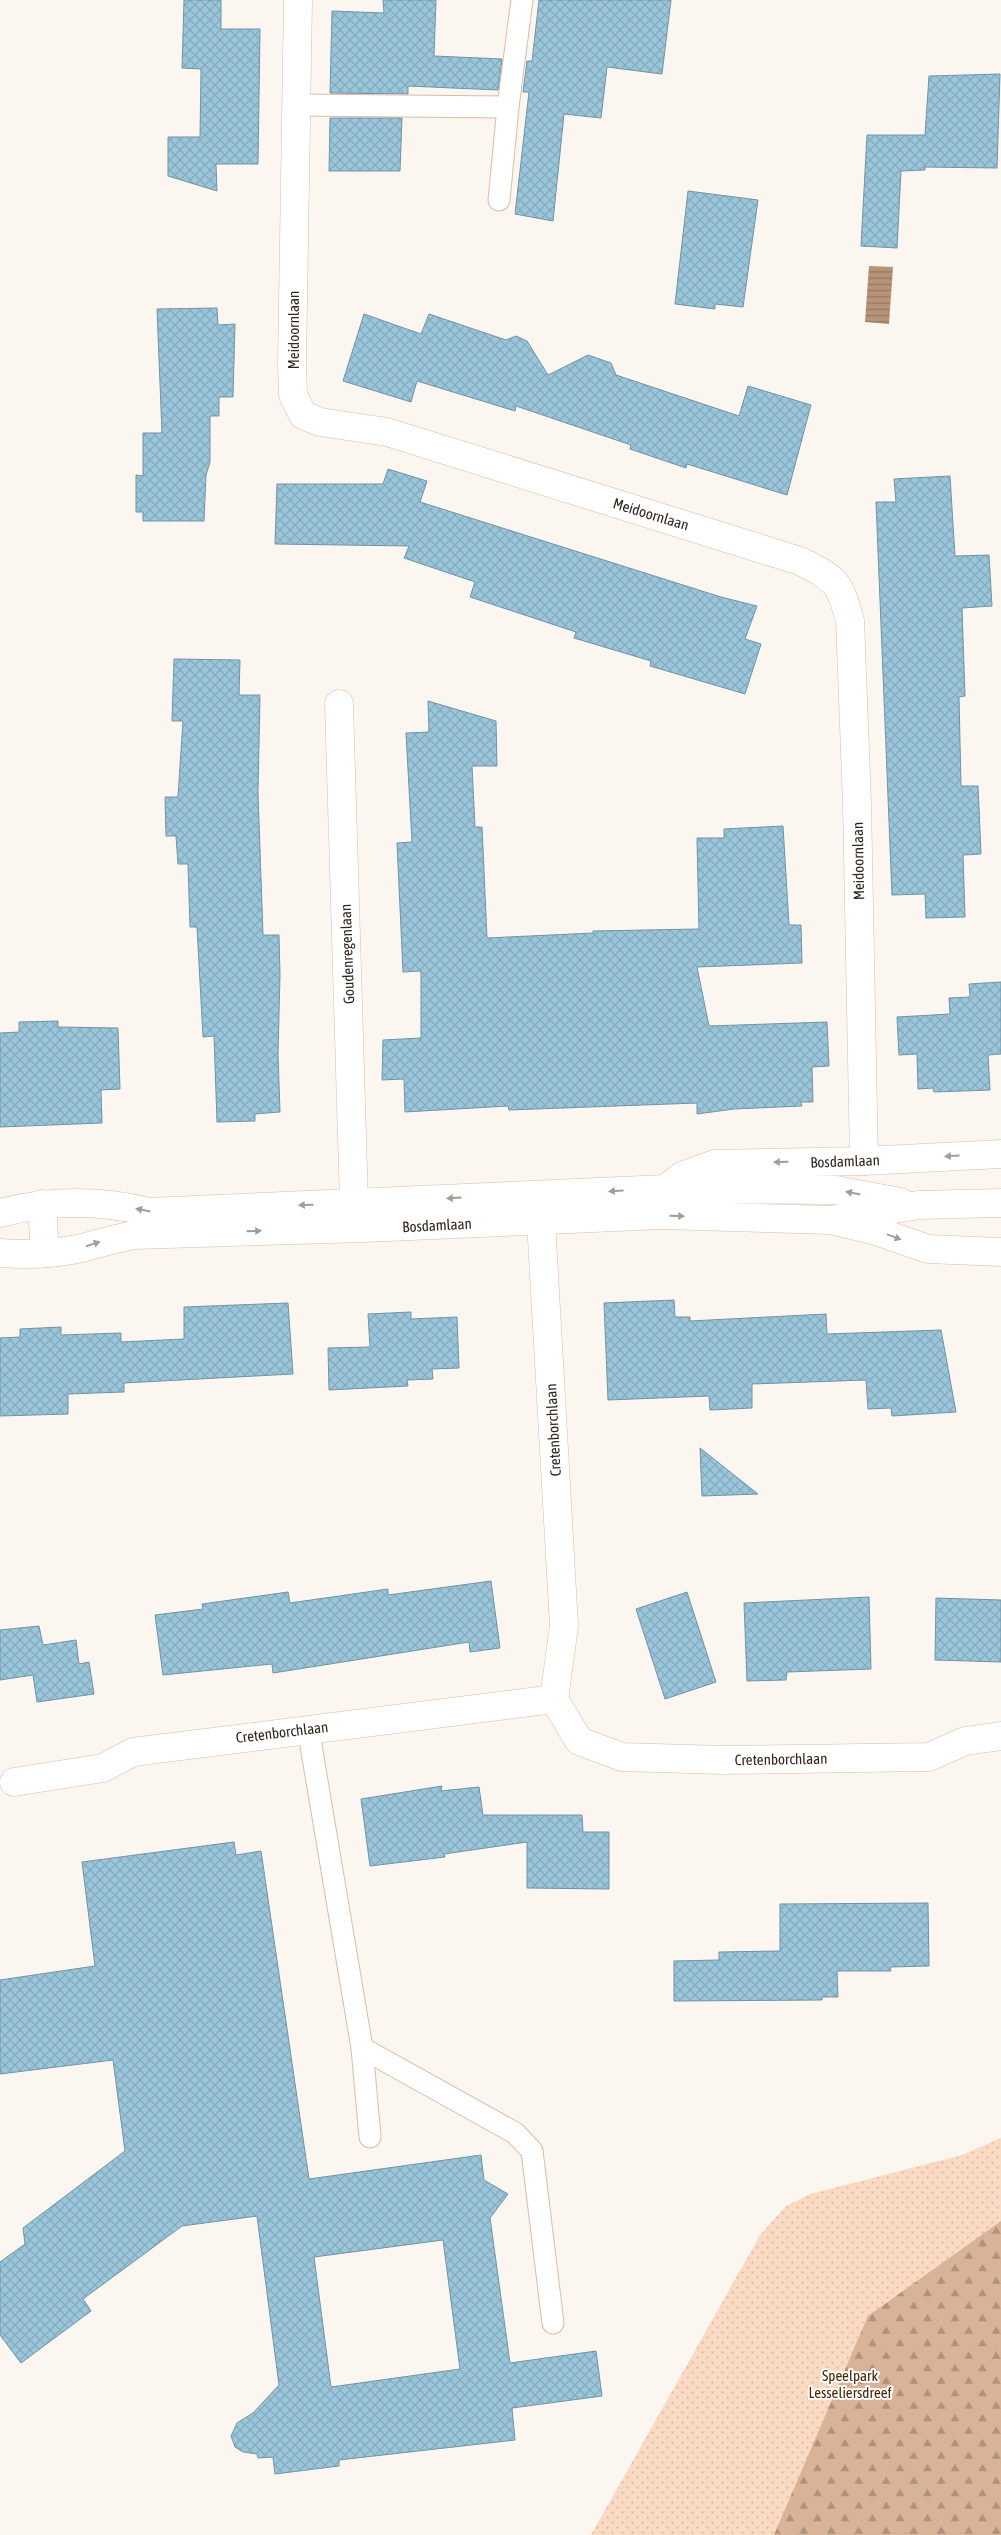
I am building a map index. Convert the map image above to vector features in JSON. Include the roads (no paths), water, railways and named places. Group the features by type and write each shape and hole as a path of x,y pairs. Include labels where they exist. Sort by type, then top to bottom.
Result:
{"street":[{"name":"Meidoornlaan","path":"298,0 292,363 293,396 303,416 320,422 387,432 800,561 837,582 850,622 857,803 864,1161"},
{"name":"Goudenregenlaan","path":"339,704 354,1203"},
{"name":"Bosdamlaan","path":"665,1189 682,1176 715,1164 864,1161 1001,1154"},
{"name":"Bosdamlaan","path":"0,1213 42,1204 81,1202 124,1206 149,1212 665,1189 836,1190 918,1205"},
{"name":"Bosdamlaan","path":"0,1253 45,1253 82,1248 108,1239 135,1235 662,1216 830,1220 918,1205 1001,1203"},
{"path":"42,1204 45,1253"},
{"name":"Bosdamlaan","path":"830,1220 876,1231 928,1249 1001,1252"},
{"name":"Cretenborchlaan","path":"541,1221 564,1626 554,1699 579,1741 622,1757 722,1760 929,1756 965,1741 1001,1736"},
{"name":"Cretenborchlaan","path":"14,1782 104,1768 133,1752 308,1728 554,1699"}],"lane":[{"path":"499,200 508,107 522,0"},
{"path":"296,105 508,107"},
{"path":"308,1728 362,2048 370,2137"},
{"path":"362,2048 515,2133 532,2151 553,2323"}],"park label":[{"name":"Speelpark Lesseliersdreef","path":"850,2384"}]}
